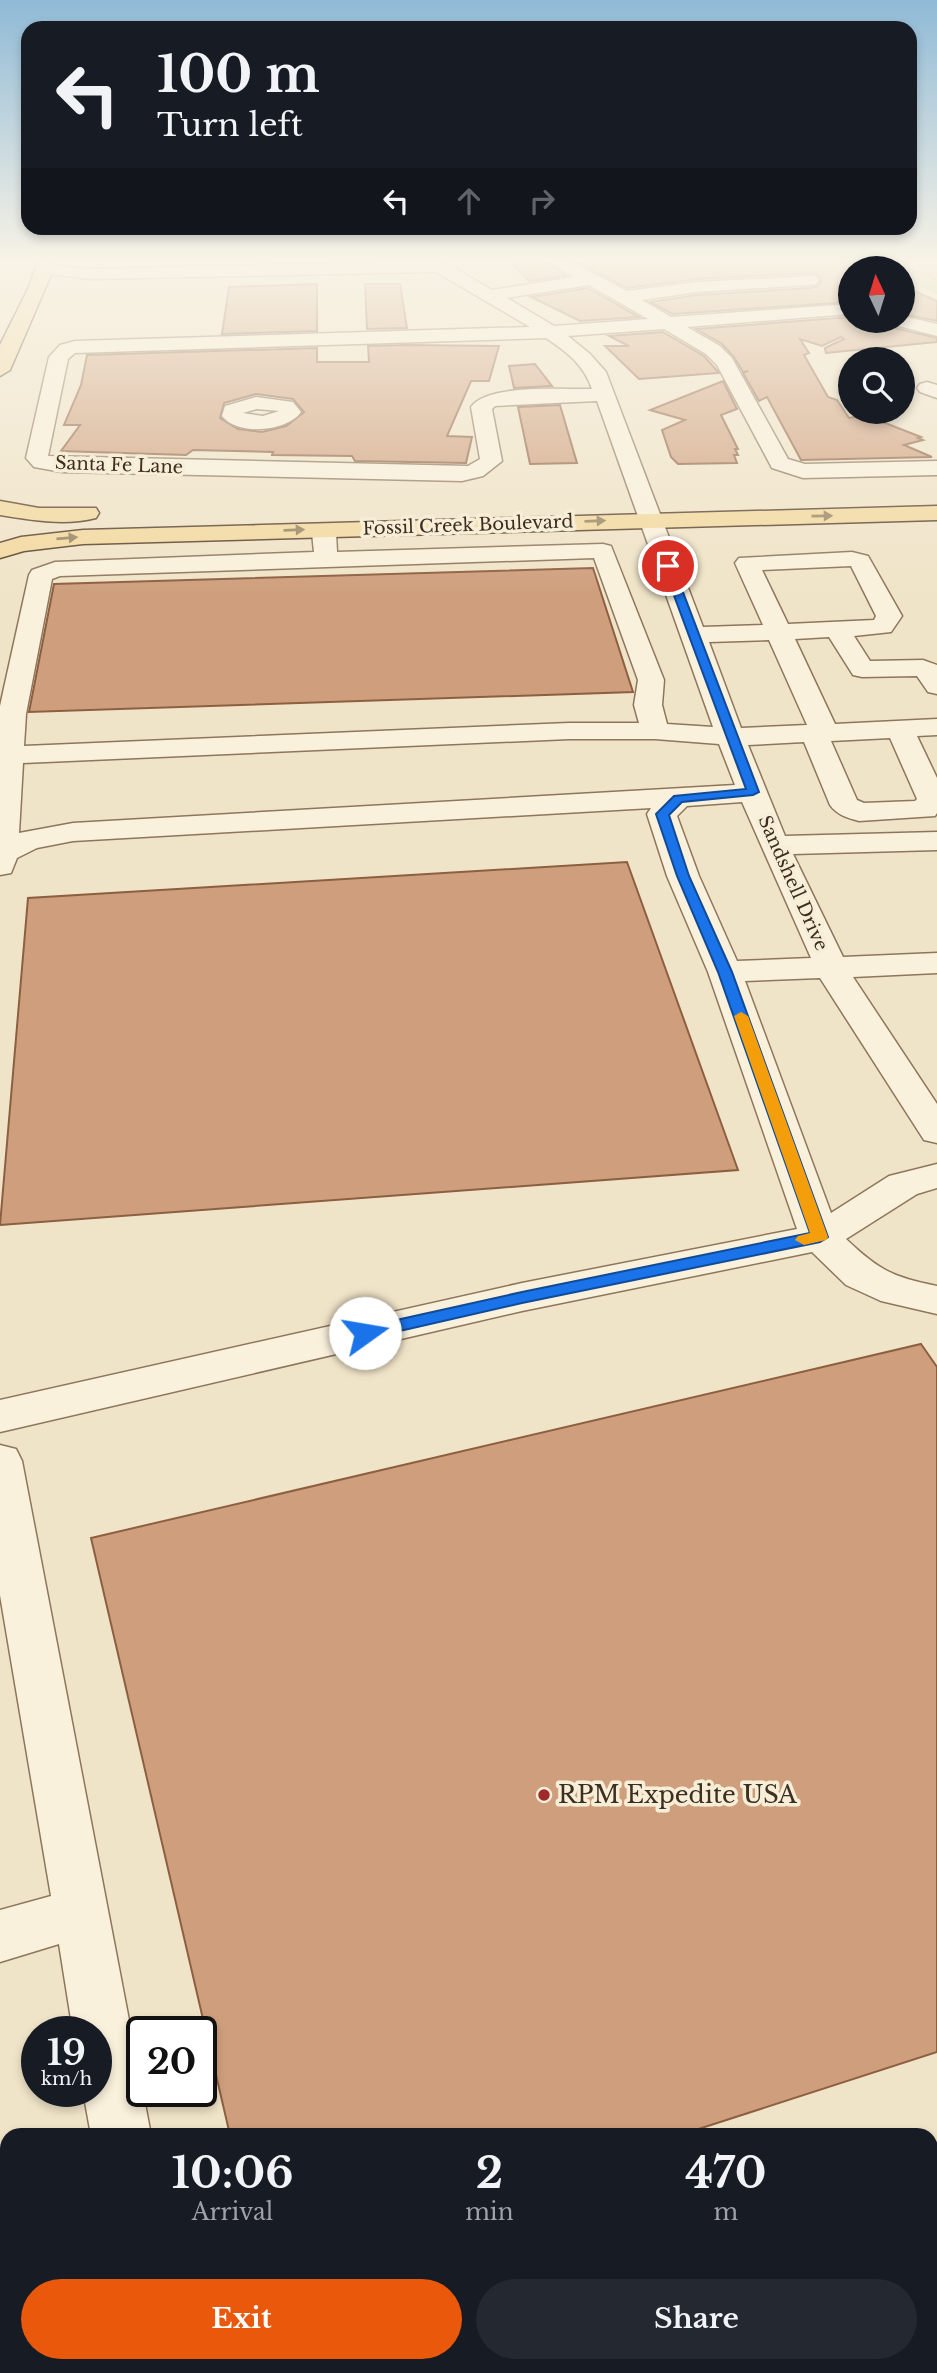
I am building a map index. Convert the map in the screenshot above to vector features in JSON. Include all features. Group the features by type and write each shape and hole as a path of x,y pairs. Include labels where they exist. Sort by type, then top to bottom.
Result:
{"main road":[{"path":"790,492 891,489 931,476"},
{"name":"Fossil Creek Boulevard","path":"617,496 647,507 670,494"},
{"name":"Fossil Creek Boulevard","path":"0,551 21,544 83,537 324,530 647,507 937,513"},
{"path":"0,508 39,515 109,512"}],"street":[{"name":"Santa Fe Lane","path":"56,372 37,458 42,462 62,465 444,475 475,471 491,461 481,409 606,401"},
{"name":"Sandshell Drive","path":"594,372 774,845 831,966 937,1132"},
{"path":"730,372 780,463 789,468 803,471 879,469 931,476"},
{"path":"237,468 256,423"},
{"path":"879,469 891,489"},
{"path":"324,530 327,559"},
{"path":"1,860 12,713 41,575 55,569 603,551 651,680 648,705 655,731"},
{"path":"694,635 778,632 882,627 889,616 860,561 852,559 747,563 778,632 820,733 845,805 859,812 923,810 932,799 900,729"},
{"path":"837,629 862,669 923,668 929,671 937,686"},
{"path":"9,755 569,731 655,731 731,737 937,727"},
{"path":"1,860 28,840 73,832 753,792"},
{"path":"679,798 662,814 683,876 725,972 820,1237 860,1275 895,1291 937,1300"},
{"path":"774,845 937,841"},
{"path":"725,972 937,962"},
{"path":"0,1416 522,1297 820,1237 903,1185 937,1176"},
{"path":"0,1461 120,2128"},
{"path":"0,1936 82,1912"}],"building":[{"path":"84,372 492,372 489,381 471,381 447,436 472,437 466,463 355,461 352,456 272,455 273,452 193,450 186,455 61,451 80,425 64,425 81,385","holes":["256,394 293,399 304,412 286,426 262,432 238,429 220,418 224,403"]},
{"path":"510,372 541,372 552,386 514,388"},
{"path":"632,372 719,373 639,379"},
{"path":"814,372 828,397 838,402 838,424 888,424 921,437 918,438 923,440 904,445 932,457 801,460 767,397 759,401 743,373"},
{"path":"723,381 737,409 721,415 738,449 735,449 738,455 734,455 737,463 678,464 671,457 662,430 685,420 650,410"},
{"path":"560,405 577,463 530,464 518,407"},
{"path":"593,568 633,692 29,712 54,584"},
{"path":"627,862 738,1170 0,1225 28,898"},
{"name":"RPM Expedite USA","path":"921,1344 937,1367 937,2052 702,2128 228,2128 217,2079 217,2016 202,2016 91,1538"}],"slow traffic":[{"path":"741,1016 820,1237 804,1240"}],"place":[{"name":"RPM Expedite USA","path":"544,1795"}],"route":[{"path":"365,1333 522,1297 820,1237 725,972 683,876 662,814 679,798 753,792 668,566"}]}
